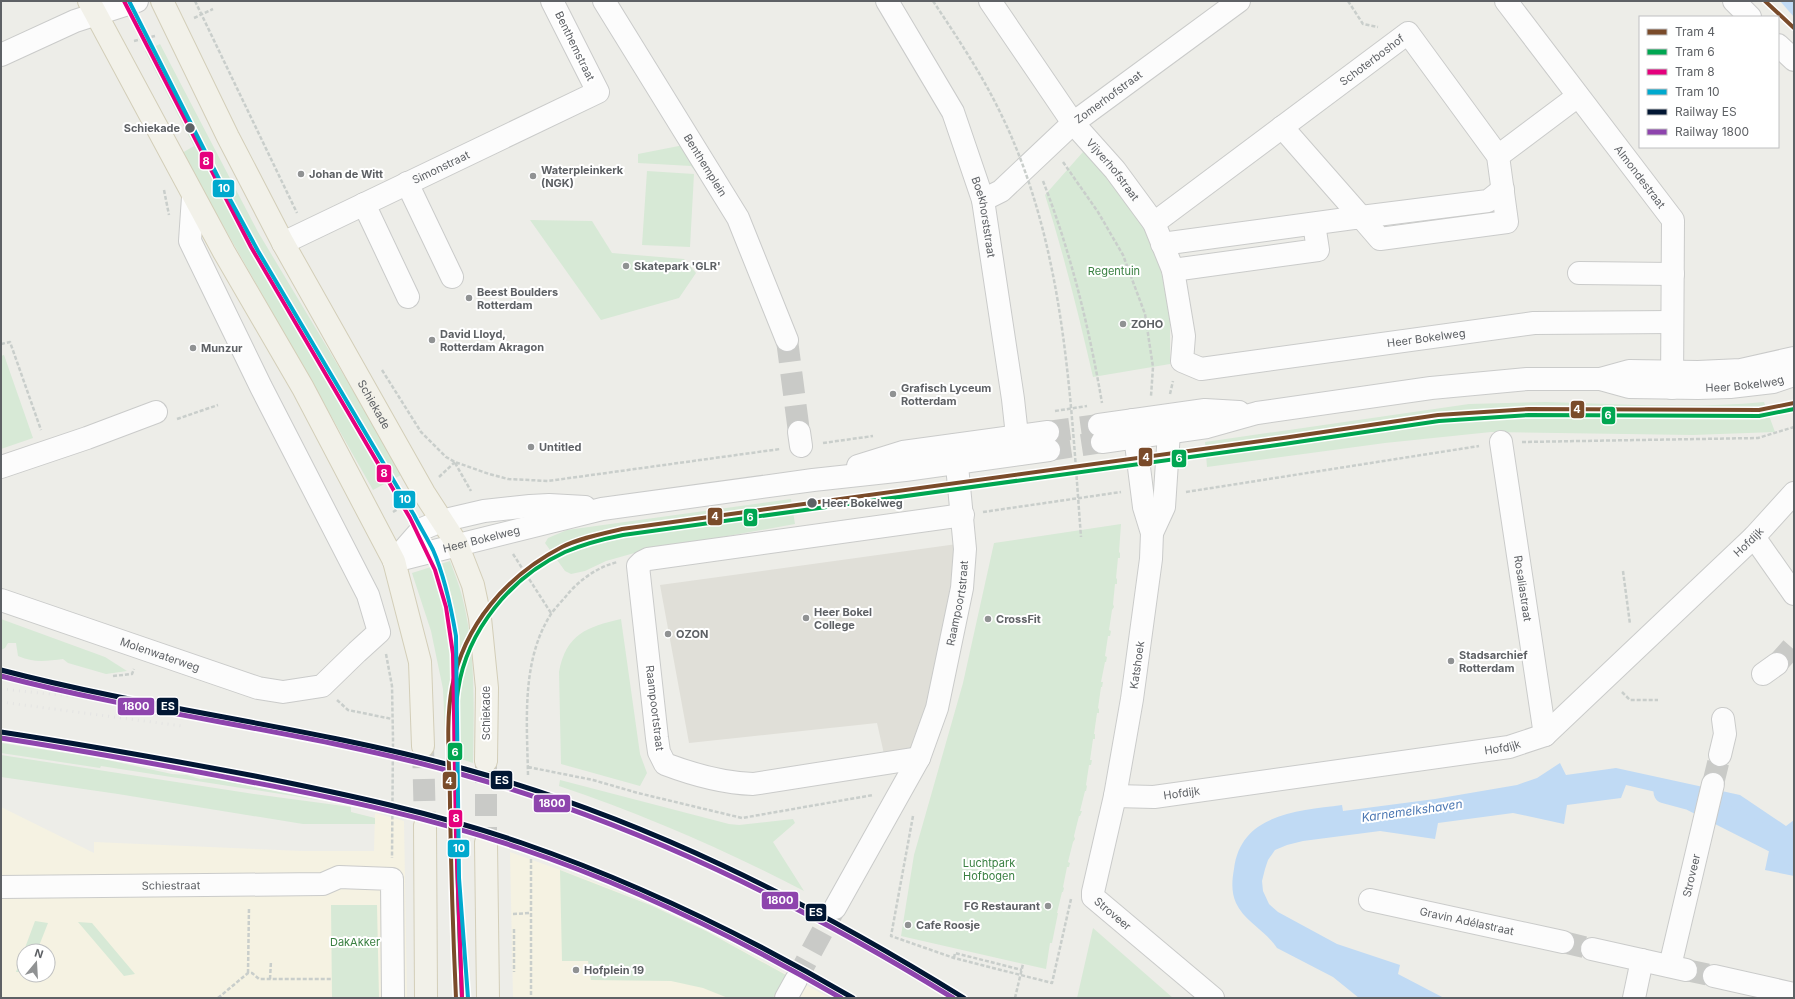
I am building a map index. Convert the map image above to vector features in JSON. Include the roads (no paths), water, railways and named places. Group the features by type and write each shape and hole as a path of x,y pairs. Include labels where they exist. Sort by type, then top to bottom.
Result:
{"main road":[{"name":"Schiekade","path":"162,1 228,137 283,244 424,493 457,544 473,585 480,618 487,688 486,761"},
{"path":"92,8 194,197 303,388 394,562 420,662 424,746"},
{"path":"425,826 426,998"},
{"path":"486,843 488,998"}],"street":[{"path":"1,55 75,22 92,8 137,1"},
{"name":"Benthemstraat","path":"552,1 598,92"},
{"name":"Benthemplein","path":"604,1 738,218 787,340"},
{"name":"Boekhorststraat","path":"887,1 953,112 983,200 1018,445"},
{"name":"Vijverhofstraat","path":"990,1 1073,123 1115,170 1154,223 1172,270 1184,336 1182,361"},
{"name":"Zomerhofstraat","path":"983,200 1001,191 1073,123 1239,1"},
{"name":"Almondestraat","path":"1506,1 1672,220 1672,380"},
{"path":"1734,1 1749,16"},
{"name":"Schoterboshof","path":"1154,223 1408,33 1498,156"},
{"path":"1779,46 1794,60"},
{"name":"Simonstraat","path":"283,244 598,92"},
{"path":"1282,127 1380,238 1507,222 1498,156 1578,96"},
{"path":"407,183 452,277"},
{"path":"1162,244 1488,201 1503,189"},
{"name":"Molenwaterweg","path":"1,600 258,688 283,692 322,686 379,632 368,595 261,387 190,241 194,197"},
{"path":"364,204 408,297"},
{"path":"1172,270 1318,250 1314,224"},
{"path":"1579,273 1673,274"},
{"name":"Heer Bokelweg","path":"1182,361 1201,370 1534,323 1672,322"},
{"name":"Heer Bokelweg","path":"1101,424 1134,429 1167,424 1207,427 1256,413 1431,388 1527,379 1600,379 1629,387 1741,370 1794,358"},
{"name":"Heer Bokelweg","path":"1672,380 1730,387 1773,382 1794,375"},
{"path":"1,467 156,412"},
{"name":"Katshoek","path":"1152,533 1164,507 1167,424"},
{"name":"Katshoek","path":"1115,796 1132,699 1152,559 1152,533 1144,507 1134,429"},
{"name":"Heer Bokelweg","path":"394,562 457,544 501,536 602,508 813,480 905,470 956,454 1048,441"},
{"name":"Rosaliastraat","path":"1500,442 1544,735"},
{"name":"Raampoortstraat","path":"835,908 919,758 937,708 962,588 966,549 956,454"},
{"name":"Hofdijk","path":"1115,796 1154,797 1509,747 1544,735 1754,537 1794,493"},
{"name":"Heer Bokelweg","path":"394,562 422,529 441,521 484,511 549,505 602,508"},
{"name":"Raampoortstraat","path":"919,758 753,784 736,783 693,775 665,764 659,752 657,738 638,566 648,559 963,515"},
{"path":"1754,537 1791,581"},
{"path":"1720,756 1724,726"},
{"name":"Stroveer","path":"1642,960 1678,968 1706,814 1713,784"},
{"name":"Stroveer","path":"1115,796 1092,892 1093,898 1213,998"},
{"name":"Schiestraat","path":"1,887 323,884 339,877 392,879 393,998"},
{"name":"Gravin Adélastraat","path":"1370,900 1563,942"},
{"path":"1592,949 1642,960 1634,998"},
{"path":"1714,976 1794,994"}],"water":[{"path":"1780,1 1794,1 1794,17"},
{"path":"1560,763 1566,775 1616,768 1740,795 1786,826 1794,820 1794,876 1765,870 1769,851 1725,822 1723,819 1724,808 1626,785 1621,798 1567,805 1564,824 1513,813 1438,823 1435,839 1380,831 1303,841 1275,850 1268,860 1262,881 1263,891 1269,904 1278,912 1337,944 1400,965 1398,974 1444,998 1359,998 1333,977 1277,948 1267,936 1244,915 1236,903 1233,895 1232,882 1239,850 1248,836 1260,826 1274,818 1290,813 1325,807 1342,805 1343,811 1435,799 1517,785 1537,778"}],"waterway":[{"name":"Karnemelkshaven","path":"1665,792 1691,799 1778,843 1794,855"}],"tunnel":[{"path":"787,340 799,432"},
{"path":"1048,432 1099,425"},
{"path":"1049,450 1102,442"},
{"path":"1777,664 1794,645"},
{"path":"423,746 425,826"},
{"path":"1713,784 1720,755"},
{"path":"486,761 486,843"},
{"path":"796,980 835,908"},
{"path":"1563,942 1592,949"},
{"path":"1686,970 1714,976"}],"railway":[{"path":"1,689 99,699 223,717"},
{"path":"1,702 182,726"}],"tram line":[{"name":"8","path":"124,1 251,247 410,518 435,570 446,607 453,654 456,835 462,998"},
{"name":"10","path":"129,1 220,181 258,251 414,515 433,550 441,571 450,603 456,636 459,878 468,998"},
{"name":"4","path":"1765,1 1794,28"},
{"name":"4","path":"456,998 448,746 452,687 458,664 466,643 477,623 490,605 523,572 562,547 591,536 622,529 1283,438 1438,415 1529,409 1759,410 1794,403"},
{"name":"6","path":"462,998 455,718 458,690 463,668 471,647 495,608 510,591 527,576 545,563 565,552 594,542 623,535 1284,444 1439,421 1529,415 1759,416 1794,409"}],"rail line":[{"name":"ES","path":"1,670 117,696 349,741 465,769 532,789 597,812 723,866 845,928 964,998"},
{"name":"1800","path":"1,676 59,690 291,735 407,760 464,775 529,795 592,817 655,842 716,869 836,930 953,998"},
{"name":"ES","path":"1,732 128,753 289,783 423,813 489,832 608,875 650,893 773,953 853,998"},
{"name":"1800","path":"1,738 158,764 318,795 419,818 486,837 561,863 643,896 724,934 841,998"}],"place":[{"name":"Schiekade","path":"190,128"},
{"name":"Johan de Witt","path":"301,174"},
{"name":"Waterpleinkerk (NGK)","path":"533,176"},
{"name":"Skatepark 'GLR'","path":"626,266"},
{"name":"Beest Boulders Rotterdam","path":"469,298"},
{"name":"ZOHO","path":"1123,324"},
{"name":"David Lloyd, Rotterdam Akragon","path":"432,340"},
{"name":"Munzur","path":"193,348"},
{"name":"Grafisch Lyceum Rotterdam","path":"893,394"},
{"name":"Untitled","path":"531,447"},
{"name":"Heer Bokelweg","path":"812,503"},
{"name":"Heer Bokel College","path":"806,618"},
{"name":"CrossFit","path":"988,619"},
{"name":"OZON","path":"668,634"},
{"name":"Stadsarchief Rotterdam","path":"1451,661"},
{"name":"FG Restaurant","path":"1048,906"},
{"name":"Cafe Roosje","path":"908,925"},
{"name":"Hofplein 19","path":"576,970"}],"park label":[{"name":"Regentuin","path":"1114,271"},
{"name":"Luchtpark Hofbogen","path":"989,869"},
{"name":"DakAkker","path":"355,942"}]}
